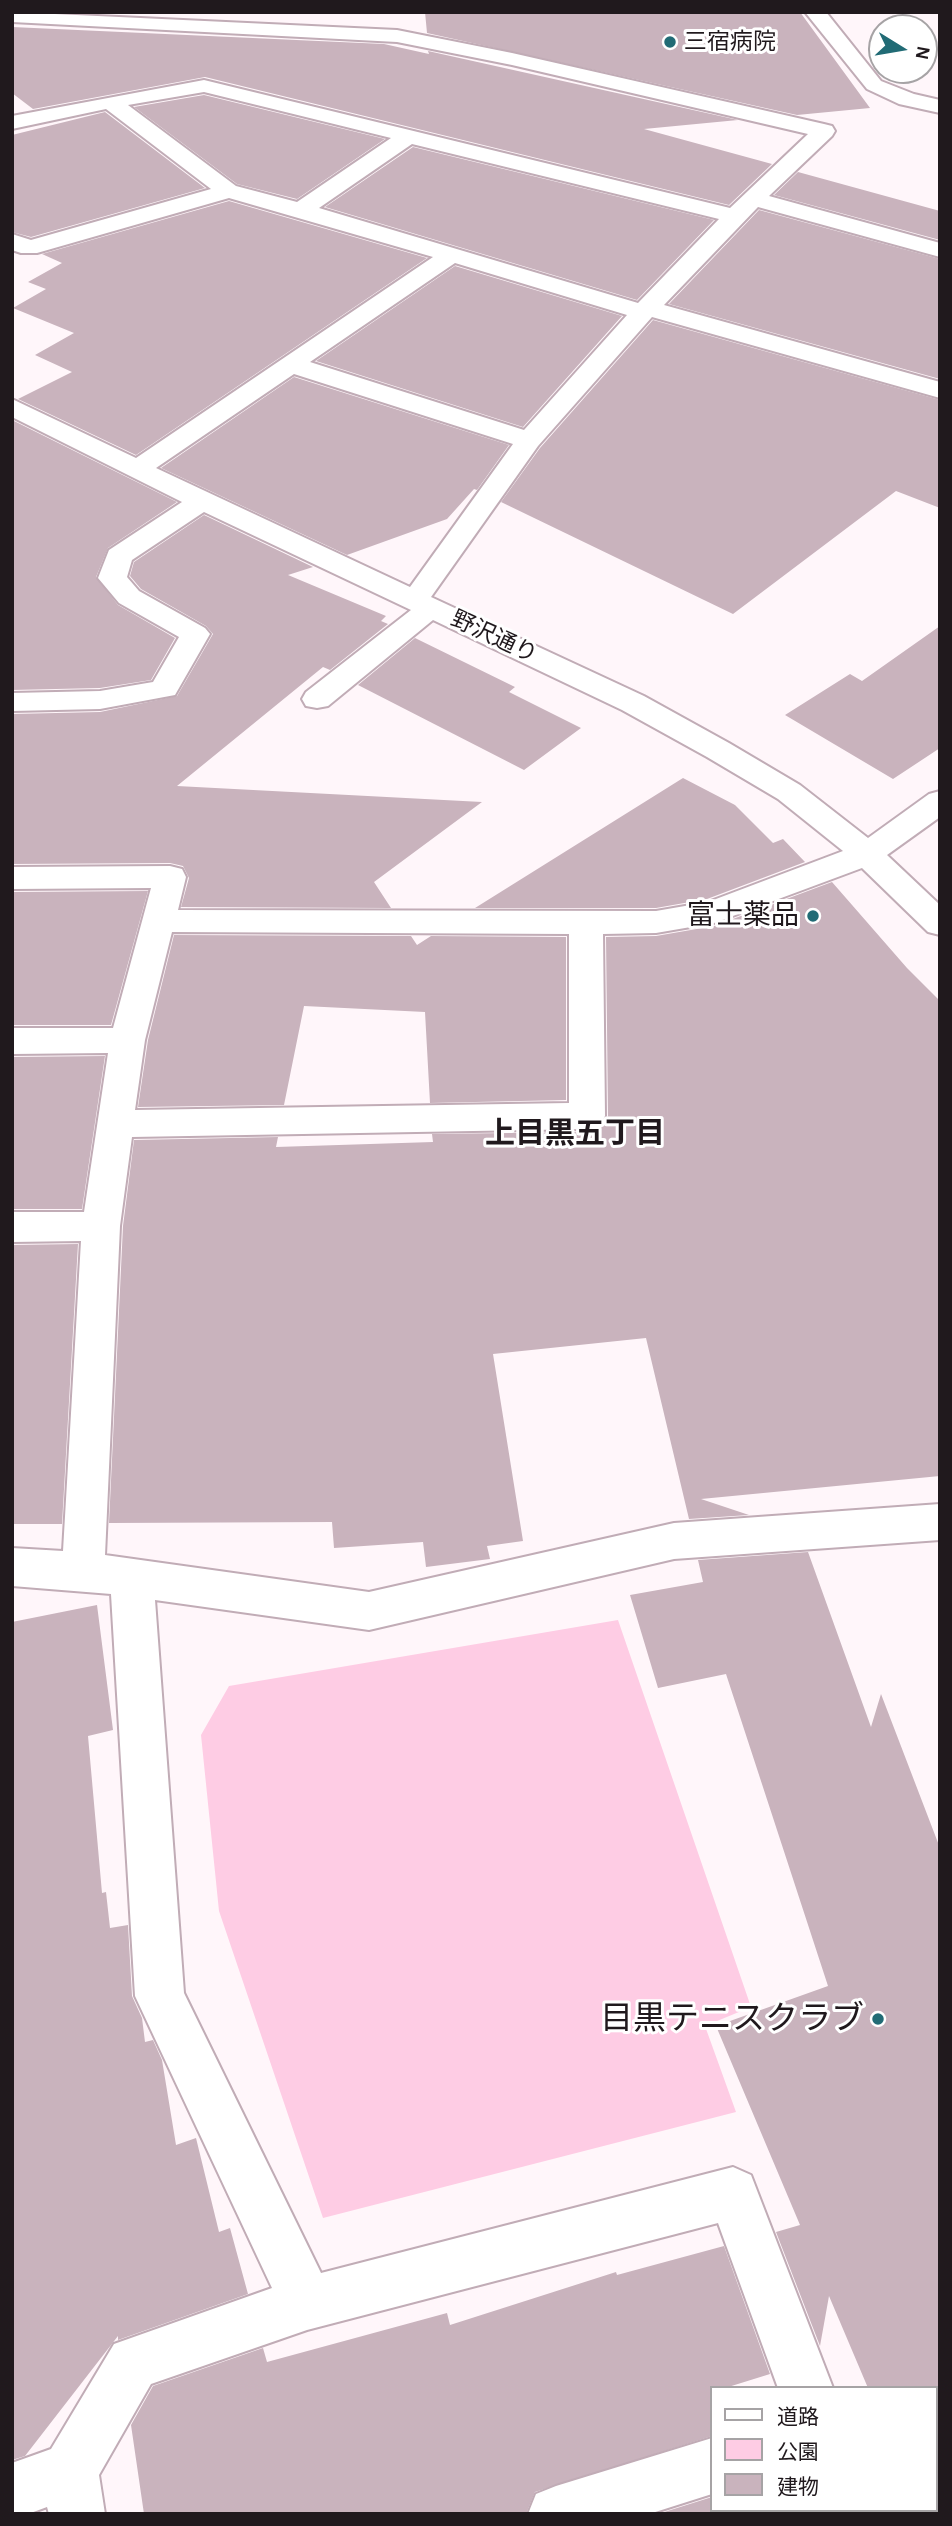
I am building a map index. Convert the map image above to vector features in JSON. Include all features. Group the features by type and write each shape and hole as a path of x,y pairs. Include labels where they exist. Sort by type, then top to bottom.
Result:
{"street":[{"path":"815,12 874,85 908,99 940,107"},
{"path":"12,16 397,36 526,62 824,131 735,216 529,440 423,604 317,699"},
{"path":"16,119 204,86 735,216"},
{"path":"110,102 228,191 940,390"},
{"path":"300,210 407,137"},
{"path":"12,241 29,248 228,191"},
{"path":"755,199 940,250"},
{"path":"137,469 451,255"},
{"path":"289,364 529,440"},
{"name":"野沢通り","path":"12,407 202,501 633,703 706,743 789,792 867,854 940,924"},
{"path":"12,702 100,700 164,689 195,634 129,597 112,578 119,556 202,501"},
{"path":"160,921 656,922 714,912 867,854 940,801"},
{"path":"12,878 170,877 128,1040 101,1226 83,1571"},
{"path":"116,1124 587,1116 586,923"},
{"path":"12,1041 128,1040"},
{"path":"12,1227 101,1226"},
{"path":"12,1567 83,1571 369,1611 674,1541 940,1522"},
{"path":"132,1578 160,1996 307,2303"},
{"path":"12,2491 74,2492 133,2363 307,2303 733,2193 805,2386"},
{"path":"556,2514 710,2467"}],"green space":[{"path":"618,1620 751,2007 705,2026 736,2112 323,2218 219,1911 201,1735 229,1686"}],"building":[{"path":"425,12 800,12 870,108 797,115 427,33"},
{"path":"12,27 384,44 429,54 428,51 738,120 644,129 772,164 729,205 205,77 33,109 12,93"},
{"path":"204,95 385,139 297,199 237,184 134,107"},
{"path":"105,112 205,188 31,237 12,232 12,135"},
{"path":"413,147 714,220 637,300 325,207"},
{"path":"798,172 940,211 940,240 774,195"},
{"path":"229,201 427,258 136,455 18,399 72,372 35,355 74,333 13,308 46,289 28,282 62,263 42,254"},
{"path":"759,210 940,259 940,379 669,304"},
{"path":"455,266 622,316 523,427 316,361"},
{"path":"653,320 940,400 940,508 896,491 733,614 501,502 540,448"},
{"path":"294,377 509,445 477,490 474,489 447,519 347,555 161,468"},
{"path":"12,420 177,502 108,548 96,577 118,605 175,638 151,680 100,688 12,690"},
{"path":"204,515 313,567 288,575 386,616 381,621 388,624 330,670 323,667 177,786 482,802 374,882 391,908 181,907 189,878 183,866 170,863 12,864 12,714 100,712 177,696 213,634 206,626 141,589 130,576 134,562"},
{"path":"940,626 940,748 893,779 785,715 850,674 862,681"},
{"path":"415,638 515,687 509,692 581,728 524,770 358,685"},
{"path":"683,778 735,805 773,843 783,839 805,862 707,899 656,908 475,908"},
{"path":"832,882 907,968 940,1001 940,1476 701,1499 749,1515 689,1519 646,1338 493,1354 523,1541 487,1546 490,1559 426,1567 423,1542 334,1548 332,1522 109,1523 123,1226 134,1140 278,1137 276,1147 433,1142 432,1134 587,1132 601,1128 608,1116 606,937 656,936 714,926"},
{"path":"148,891 111,1025 12,1025 12,892"},
{"path":"174,935 411,936 417,945 431,936 566,937 566,1100 430,1103 425,1012 304,1006 284,1105 138,1107 148,1040"},
{"path":"105,1056 82,1209 12,1209 12,1057"},
{"path":"78,1244 62,1524 12,1524 12,1245"},
{"path":"808,1552 871,1727 881,1694 940,1848 940,2388 867,2386 829,2296 820,2346 776,2232 800,2225 716,2026 828,1986 726,1674 658,1688 630,1595 703,1582 698,1560"},
{"path":"97,1605 113,1730 88,1736 102,1893 106,1892 110,1928 128,1925 132,1996 142,2018 145,2042 153,2040 162,2060 176,2145 196,2138 219,2232 230,2228 248,2294 118,2340 118,2336 25,2456 12,2460 12,1622"},
{"path":"724,2246 770,2374 731,2386 710,2386 710,2437 535,2492 526,2514 144,2514 131,2425 153,2386 263,2348 267,2362 447,2313 450,2325 616,2272 617,2275"},
{"path":"710,2498 712,2514 658,2514"}],"place":[{"name":"三宿病院","path":"670,42"},
{"name":"富士薬品","path":"813,916"},
{"name":"目黒テニスクラブ","path":"878,2019"}],"district":[{"name":"上目黒五丁目","path":"575,1134"}]}
